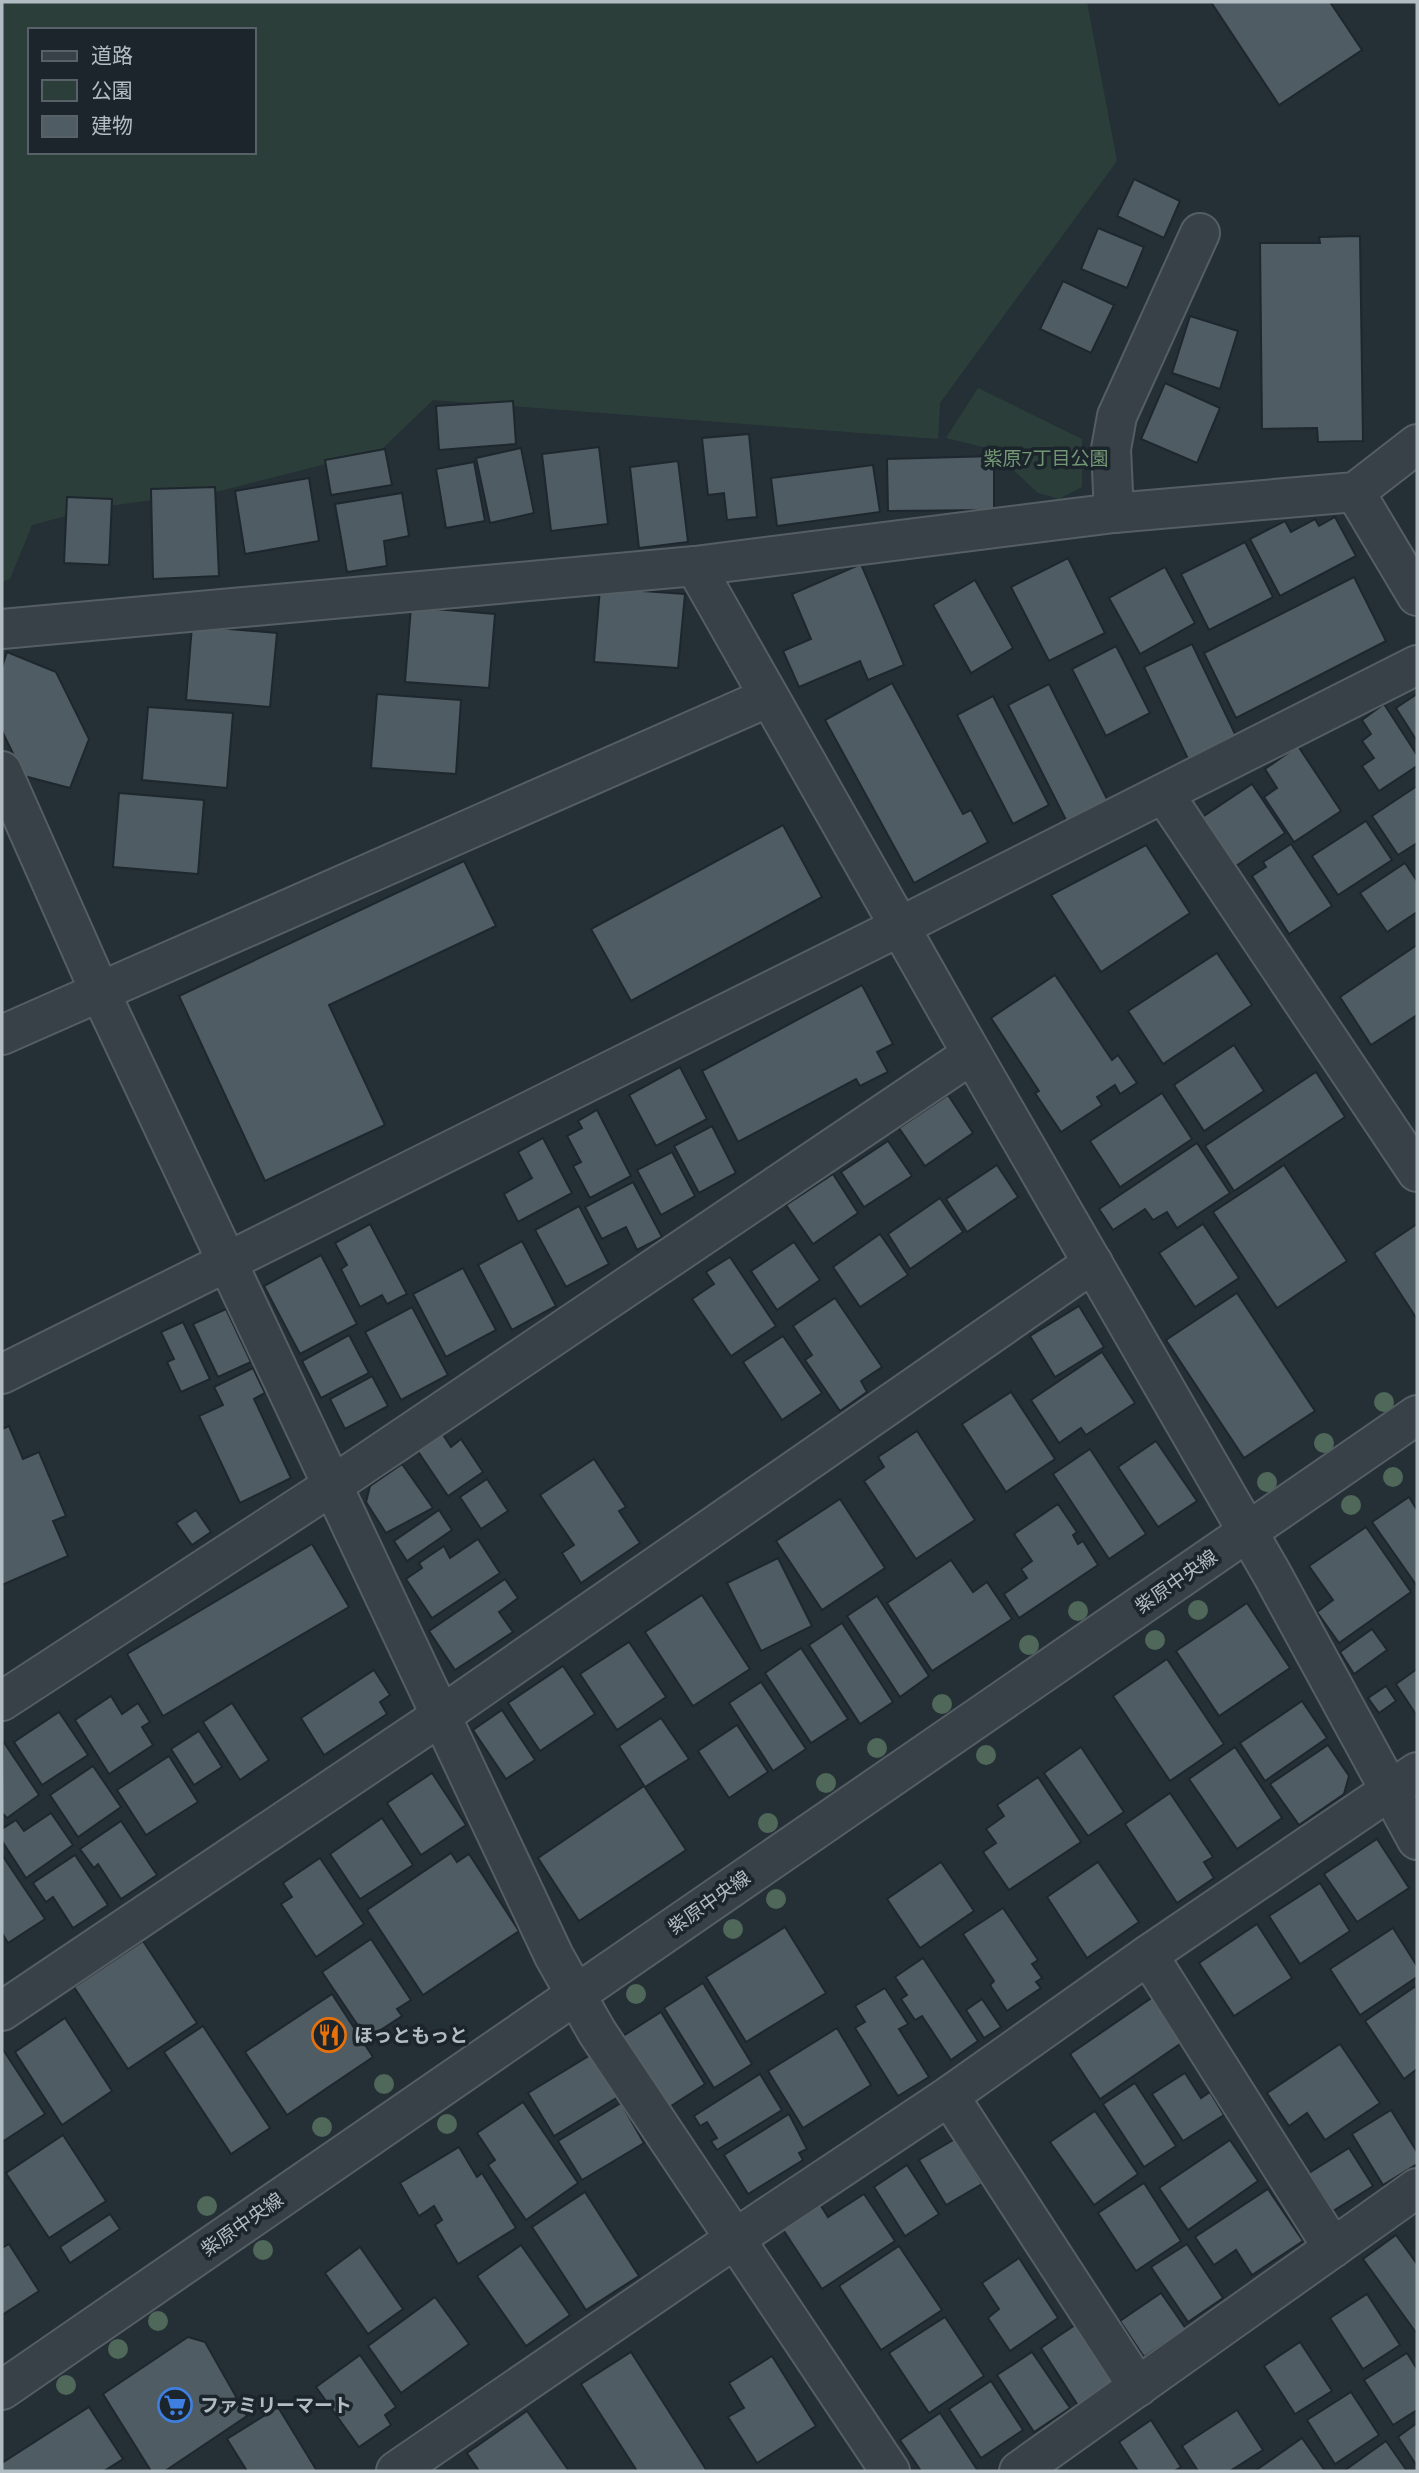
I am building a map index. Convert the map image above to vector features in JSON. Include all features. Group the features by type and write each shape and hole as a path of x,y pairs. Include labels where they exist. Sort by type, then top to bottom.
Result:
{"street":[{"path":"1114,513 1111,449 1117,416 1200,233"},
{"path":"2,629 695,566 1114,513 1355,492 1417,444"},
{"path":"1355,492 1417,596"},
{"path":"695,566 1247,1532 1404,1781 1417,1840"},
{"path":"2,1374 901,926 1417,665"},
{"path":"2,1035 769,697"},
{"path":"2,771 100,992 554,1956 597,2032 890,2471"},
{"path":"1164,794 1417,1172"},
{"path":"2,1701 333,1485 972,1054"},
{"path":"2,2011 442,1715 1093,1263"},
{"name":"紫原中央線","path":"2,2390 1417,1415"},
{"path":"407,2468 736,2238 949,2096 1148,1955 1404,1781"},
{"path":"1148,1955 1333,2248"},
{"path":"949,2096 1138,2386"},
{"path":"1019,2471 1417,2188"}],"green space":[{"path":"2,2 1087,2 1117,161 940,403 938,439 433,400 381,450 220,491 101,507 32,525 10,579 2,582"},
{"name":"紫原7丁目公園","path":"978,388 1082,439 1082,487 1059,499 1038,493 991,449 946,438"}],"building":[{"path":"1211,2 1330,2 1362,50 1279,105"},
{"path":"1134,179 1180,201 1164,238 1117,216"},
{"path":"1098,228 1144,247 1127,288 1081,269"},
{"path":"1360,236 1363,441 1318,442 1317,428 1262,429 1260,243 1320,243 1319,237"},
{"path":"1063,281 1114,305 1091,353 1040,329"},
{"path":"1190,316 1238,331 1220,389 1172,373"},
{"path":"1165,383 1220,408 1197,463 1141,439"},
{"path":"513,401 516,444 439,450 436,406"},
{"path":"749,434 757,517 727,520 724,493 708,495 702,438"},
{"path":"599,447 608,524 551,531 542,454"},
{"path":"521,448 534,513 490,523 476,458"},
{"path":"385,449 392,485 331,495 325,460"},
{"path":"994,456 994,510 888,511 887,459"},
{"path":"678,461 688,542 639,548 630,467"},
{"path":"474,462 485,521 446,528 436,469"},
{"path":"873,465 880,512 777,526 771,478"},
{"path":"309,478 319,541 245,554 235,491"},
{"path":"215,487 219,576 153,579 151,489"},
{"path":"402,493 409,536 384,541 387,566 347,572 335,504"},
{"path":"67,497 112,499 109,565 64,563"},
{"path":"1335,517 1356,556 1280,596 1250,539 1285,521 1291,532 1315,519 1319,526"},
{"path":"1245,542 1273,597 1209,630 1181,574"},
{"path":"1068,558 1105,633 1049,661 1011,587"},
{"path":"861,564 904,665 868,680 860,661 799,687 783,651 811,639 792,594"},
{"path":"1165,567 1195,623 1140,654 1109,598"},
{"path":"1354,577 1386,641 1236,718 1204,653"},
{"path":"975,580 1013,648 971,673 933,605"},
{"path":"600,588 685,594 678,668 594,662"},
{"path":"411,607 495,614 489,688 405,682"},
{"path":"192,626 277,633 270,707 186,700"},
{"path":"1192,644 1236,736 1188,759 1144,667"},
{"path":"1116,646 1150,713 1106,736 1072,669"},
{"path":"7,652 56,672 89,739 70,788 24,776 2,731 2,667"},
{"path":"892,683 963,814 971,810 988,842 914,883 825,720"},
{"path":"1049,684 1108,801 1067,822 1008,705"},
{"path":"377,694 461,700 456,774 371,768"},
{"path":"1417,694 1417,741 1396,708"},
{"path":"993,696 1049,805 1013,824 957,715"},
{"path":"1384,704 1417,755 1417,766 1379,791 1362,766 1374,758 1362,741 1371,734 1362,720"},
{"path":"148,707 233,713 227,788 142,780"},
{"path":"1298,746 1341,811 1294,842 1264,797 1277,788 1265,769"},
{"path":"1252,784 1285,833 1230,870 1198,820"},
{"path":"1417,786 1417,843 1398,855 1372,816"},
{"path":"119,793 204,800 198,874 113,867"},
{"path":"1366,821 1392,860 1338,895 1312,856"},
{"path":"783,825 822,897 631,1001 591,929"},
{"path":"1291,844 1332,906 1289,934 1252,876 1266,867 1263,862"},
{"path":"1146,845 1190,913 1101,972 1051,895"},
{"path":"464,861 496,926 329,1005 385,1125 265,1181 179,996"},
{"path":"1405,863 1417,881 1417,912 1387,932 1360,893"},
{"path":"1417,945 1417,1015 1371,1045 1340,997"},
{"path":"1217,953 1252,1005 1163,1064 1128,1011"},
{"path":"1055,975 1112,1060 1118,1055 1137,1083 1120,1094 1115,1085 1097,1097 1102,1105 1061,1132 1035,1093 1039,1091 991,1018"},
{"path":"862,985 893,1044 877,1052 888,1072 860,1086 856,1079 738,1142 702,1071"},
{"path":"1234,1045 1264,1091 1204,1131 1174,1085"},
{"path":"680,1067 707,1119 656,1146 629,1095"},
{"path":"1316,1072 1345,1117 1234,1191 1205,1146"},
{"path":"1162,1093 1192,1139 1120,1187 1090,1141"},
{"path":"948,1095 973,1133 925,1166 899,1128"},
{"path":"597,1110 631,1176 590,1198 573,1166 581,1162 567,1136 582,1128 578,1121"},
{"path":"712,1126 736,1173 699,1193 674,1146"},
{"path":"543,1138 572,1193 518,1222 504,1194 532,1178 518,1152"},
{"path":"888,1141 912,1176 864,1207 841,1172"},
{"path":"1197,1143 1230,1193 1177,1228 1167,1212 1153,1220 1145,1209 1113,1230 1099,1209"},
{"path":"672,1152 695,1196 661,1215 637,1170"},
{"path":"997,1165 1018,1197 967,1232 946,1199"},
{"path":"1284,1165 1347,1261 1277,1308 1213,1212"},
{"path":"833,1174 858,1213 813,1244 786,1205"},
{"path":"633,1182 662,1237 637,1250 626,1227 602,1239 585,1207"},
{"path":"940,1198 963,1232 910,1269 888,1234"},
{"path":"579,1206 609,1264 566,1287 535,1230"},
{"path":"370,1224 407,1294 387,1304 382,1295 360,1307 341,1269 347,1265 335,1243"},
{"path":"1203,1224 1239,1278 1195,1307 1159,1253"},
{"path":"1417,1224 1417,1319 1374,1253"},
{"path":"880,1234 908,1275 860,1307 833,1267"},
{"path":"522,1241 556,1306 512,1330 478,1265"},
{"path":"794,1242 820,1280 777,1310 751,1271"},
{"path":"321,1255 357,1324 300,1354 264,1286"},
{"path":"730,1257 776,1326 731,1356 692,1299 714,1284 706,1272"},
{"path":"463,1268 496,1330 446,1357 413,1294"},
{"path":"1237,1293 1315,1411 1244,1458 1166,1340"},
{"path":"835,1298 882,1367 861,1381 867,1392 840,1411 805,1360 812,1355 793,1326"},
{"path":"1079,1306 1104,1347 1055,1377 1030,1336"},
{"path":"412,1307 448,1375 401,1400 365,1332"},
{"path":"226,1309 251,1362 218,1377 193,1324"},
{"path":"183,1322 210,1379 181,1392 167,1362 174,1359 161,1332"},
{"path":"349,1335 369,1373 321,1398 302,1361"},
{"path":"783,1336 822,1393 782,1420 743,1362"},
{"path":"1102,1352 1135,1403 1086,1435 1081,1428 1059,1443 1031,1400"},
{"path":"253,1368 265,1393 254,1399 291,1478 240,1503 199,1416 223,1405 214,1387"},
{"path":"372,1376 388,1406 345,1429 330,1399"},
{"path":"1011,1392 1055,1459 1006,1492 962,1424"},
{"path":"9,1426 23,1459 39,1452 66,1516 53,1521 68,1556 2,1585 2,1429"},
{"path":"917,1431 975,1520 916,1559 864,1481 884,1467 878,1457"},
{"path":"442,1433 451,1447 461,1439 483,1472 448,1496 417,1450"},
{"path":"1156,1441 1197,1501 1158,1527 1118,1467"},
{"path":"1090,1449 1146,1534 1109,1559 1053,1474"},
{"path":"594,1459 626,1507 619,1511 640,1543 581,1583 562,1553 574,1545 540,1495"},
{"path":"402,1464 433,1508 386,1533 366,1502 370,1486"},
{"path":"487,1479 508,1511 481,1529 460,1497"},
{"path":"1409,1497 1417,1510 1417,1586 1372,1522"},
{"path":"840,1499 885,1568 822,1610 776,1541"},
{"path":"1058,1504 1077,1532 1073,1535 1078,1544 1083,1541 1098,1565 1019,1618 1004,1594 1027,1578 1021,1569 1032,1561 1014,1534"},
{"path":"196,1510 211,1532 192,1545 176,1523"},
{"path":"439,1510 452,1530 407,1561 394,1541"},
{"path":"1366,1527 1411,1592 1339,1643 1317,1612 1333,1600 1309,1566"},
{"path":"478,1539 500,1573 432,1618 406,1579 422,1568 419,1563 444,1546 450,1558"},
{"path":"312,1544 349,1607 163,1716 127,1654"},
{"path":"778,1558 812,1626 761,1651 727,1583"},
{"path":"951,1560 973,1592 987,1582 1012,1619 932,1671 887,1603"},
{"path":"505,1579 518,1598 499,1612 513,1632 455,1670 429,1631"},
{"path":"702,1595 750,1669 693,1706 645,1632"},
{"path":"877,1596 929,1676 900,1697 847,1616"},
{"path":"1247,1603 1290,1668 1219,1716 1176,1651"},
{"path":"842,1623 893,1702 860,1724 809,1645"},
{"path":"1372,1629 1387,1650 1354,1674 1340,1652"},
{"path":"629,1642 666,1697 617,1730 580,1674"},
{"path":"801,1648 848,1719 811,1743 765,1673"},
{"path":"1167,1659 1224,1744 1170,1781 1113,1696"},
{"path":"563,1666 595,1714 540,1751 508,1703"},
{"path":"1417,1669 1417,1716 1396,1684"},
{"path":"374,1670 390,1695 380,1702 387,1714 324,1755 301,1718"},
{"path":"761,1682 806,1749 773,1771 729,1703"},
{"path":"1386,1686 1396,1701 1379,1713 1368,1698"},
{"path":"111,1696 122,1714 138,1703 150,1722 142,1727 153,1745 109,1774 75,1720"},
{"path":"1302,1701 1327,1738 1265,1781 1240,1743"},
{"path":"232,1703 269,1760 240,1780 203,1722"},
{"path":"502,1710 535,1760 506,1779 473,1730"},
{"path":"59,1712 88,1755 42,1785 14,1742"},
{"path":"661,1718 689,1759 645,1787 619,1746"},
{"path":"737,1725 768,1772 729,1798 698,1751"},
{"path":"199,1731 222,1767 194,1785 171,1749"},
{"path":"3,1741 39,1795 7,1818 2,1815"},
{"path":"1328,1745 1349,1776 1344,1794 1299,1825 1270,1784"},
{"path":"1081,1747 1124,1812 1088,1836 1044,1773"},
{"path":"1235,1747 1282,1818 1237,1849 1189,1779"},
{"path":"169,1756 198,1802 146,1835 117,1790"},
{"path":"93,1766 121,1807 78,1837 50,1795"},
{"path":"432,1773 466,1825 421,1855 387,1803"},
{"path":"1038,1777 1081,1842 1009,1890 983,1852 996,1843 986,1829 1004,1816 997,1805"},
{"path":"644,1786 686,1850 579,1921 538,1858"},
{"path":"1170,1793 1213,1857 1204,1862 1214,1878 1177,1903 1125,1824"},
{"path":"51,1813 73,1845 26,1878 2,1841 2,1829 16,1820 24,1831"},
{"path":"382,1818 413,1865 360,1899 330,1854"},
{"path":"121,1821 157,1875 121,1899 98,1864 94,1868 80,1849"},
{"path":"1377,1839 1409,1888 1357,1922 1324,1874"},
{"path":"451,1853 457,1862 469,1854 519,1931 423,1995 367,1910"},
{"path":"2,1855 45,1919 8,1943 2,1933"},
{"path":"75,1855 108,1905 73,1928 53,1897 46,1902 33,1883"},
{"path":"320,1858 364,1924 316,1957 281,1904 292,1897 283,1883"},
{"path":"941,1862 974,1911 920,1948 887,1899"},
{"path":"1098,1862 1139,1922 1087,1958 1047,1897"},
{"path":"1320,1883 1350,1931 1300,1964 1269,1916"},
{"path":"1003,1908 1038,1960 1032,1964 1042,1978 1036,1982 1041,1988 1007,2011 990,1985 994,1981 963,1934"},
{"path":"1257,1924 1292,1978 1234,2016 1199,1963"},
{"path":"785,1927 826,1993 746,2042 706,1977"},
{"path":"1393,1928 1417,1966 1417,1977 1360,2015 1330,1969"},
{"path":"371,1939 411,2000 397,2009 402,2016 367,2039 322,1972"},
{"path":"143,1941 197,2023 128,2069 74,1987"},
{"path":"923,1958 978,2041 951,2060 922,2016 915,2020 901,1999 907,1995 895,1977"},
{"path":"703,1983 752,2064 714,2088 664,2008"},
{"path":"1416,1986 1417,2069 1404,2079 1365,2021"},
{"path":"885,1988 908,2024 899,2029 929,2077 898,2096 855,2028 865,2022 855,2006"},
{"path":"332,1994 373,2057 287,2115 245,2052"},
{"path":"1153,1997 1183,2042 1100,2099 1070,2054"},
{"path":"982,1999 1001,2027 984,2038 966,2010"},
{"path":"661,2012 705,2084 668,2108 623,2036"},
{"path":"65,2018 112,2091 62,2125 15,2052"},
{"path":"203,2026 270,2128 231,2154 164,2052"},
{"path":"837,2028 871,2085 803,2128 768,2071"},
{"path":"1340,2044 1380,2103 1325,2140 1307,2113 1289,2126 1267,2093"},
{"path":"2,2048 45,2114 2,2142"},
{"path":"592,2054 618,2097 554,2136 528,2093"},
{"path":"1185,2073 1201,2098 1210,2092 1224,2115 1183,2141 1152,2094"},
{"path":"760,2074 782,2110 717,2150 711,2141 717,2138 707,2122 700,2126 694,2116"},
{"path":"1135,2083 1176,2146 1144,2167 1103,2104"},
{"path":"523,2102 578,2183 526,2220 488,2165 495,2160 477,2133"},
{"path":"621,2103 644,2143 582,2180 558,2141"},
{"path":"1391,2110 1417,2152 1417,2164 1383,2185 1352,2134"},
{"path":"1095,2111 1138,2174 1094,2205 1050,2142"},
{"path":"789,2114 807,2149 799,2153 803,2160 748,2194 724,2155"},
{"path":"63,2135 106,2201 49,2238 6,2173"},
{"path":"955,2139 982,2184 946,2205 919,2160"},
{"path":"1230,2140 1258,2181 1188,2230 1159,2188"},
{"path":"459,2147 477,2177 482,2173 516,2228 458,2264 435,2225 442,2220 434,2206 419,2216 400,2183"},
{"path":"1349,2148 1373,2186 1333,2211 1309,2173"},
{"path":"907,2165 939,2214 905,2236 874,2187"},
{"path":"1144,2183 1181,2241 1136,2271 1098,2213"},
{"path":"1268,2189 1303,2241 1252,2275 1236,2250 1214,2265 1195,2237"},
{"path":"585,2192 639,2276 586,2310 532,2227"},
{"path":"864,2194 895,2241 822,2289 780,2225 818,2201 828,2217"},
{"path":"110,2214 120,2229 70,2263 60,2247"},
{"path":"1396,2235 1417,2264 1417,2334 1363,2259"},
{"path":"9,2244 39,2291 2,2315 2,2248"},
{"path":"1187,2244 1223,2298 1188,2322 1151,2267"},
{"path":"521,2245 570,2315 526,2346 477,2276"},
{"path":"899,2246 942,2310 881,2350 839,2286"},
{"path":"360,2247 403,2309 368,2334 325,2273"},
{"path":"1019,2258 1058,2318 1010,2351 988,2318 999,2309 982,2283"},
{"path":"1161,2293 1186,2329 1144,2357 1120,2321"},
{"path":"1367,2294 1400,2345 1363,2369 1330,2318"},
{"path":"435,2297 469,2344 401,2393 368,2346"},
{"path":"945,2317 984,2376 929,2413 889,2353"},
{"path":"1078,2323 1117,2383 1079,2407 1041,2348"},
{"name":"ファミリーマート","path":"188,2337 205,2342 247,2416 165,2471 151,2471 103,2394"},
{"path":"1300,2342 1332,2391 1295,2414 1264,2366"},
{"path":"631,2352 707,2471 637,2471 581,2384"},
{"path":"1032,2352 1070,2408 1034,2432 997,2375"},
{"path":"1407,2353 1417,2369 1417,2410 1393,2425 1364,2380"},
{"path":"360,2355 396,2407 385,2415 391,2425 359,2447 316,2387"},
{"path":"772,2356 816,2426 757,2463 728,2417 744,2408 729,2383"},
{"path":"991,2381 1023,2430 981,2458 949,2409"},
{"path":"1351,2392 1379,2435 1335,2464 1307,2420"},
{"path":"89,2407 123,2459 104,2471 2,2471 2,2463"},
{"path":"278,2407 317,2471 247,2471 227,2439"},
{"path":"1237,2410 1263,2450 1230,2471 1198,2471 1182,2446"},
{"path":"527,2411 569,2471 479,2471 467,2453"},
{"path":"940,2413 978,2471 921,2471 900,2440"},
{"path":"1151,2420 1181,2467 1174,2471 1138,2471 1119,2442"},
{"path":"1417,2423 1417,2466 1398,2437"},
{"path":"1302,2438 1325,2471 1255,2471"},
{"path":"1386,2441 1407,2471 1344,2471"}],"place":[{"name":"ほっともっと","path":"329,2035"},
{"name":"ファミリーマート","path":"175,2405"}]}
